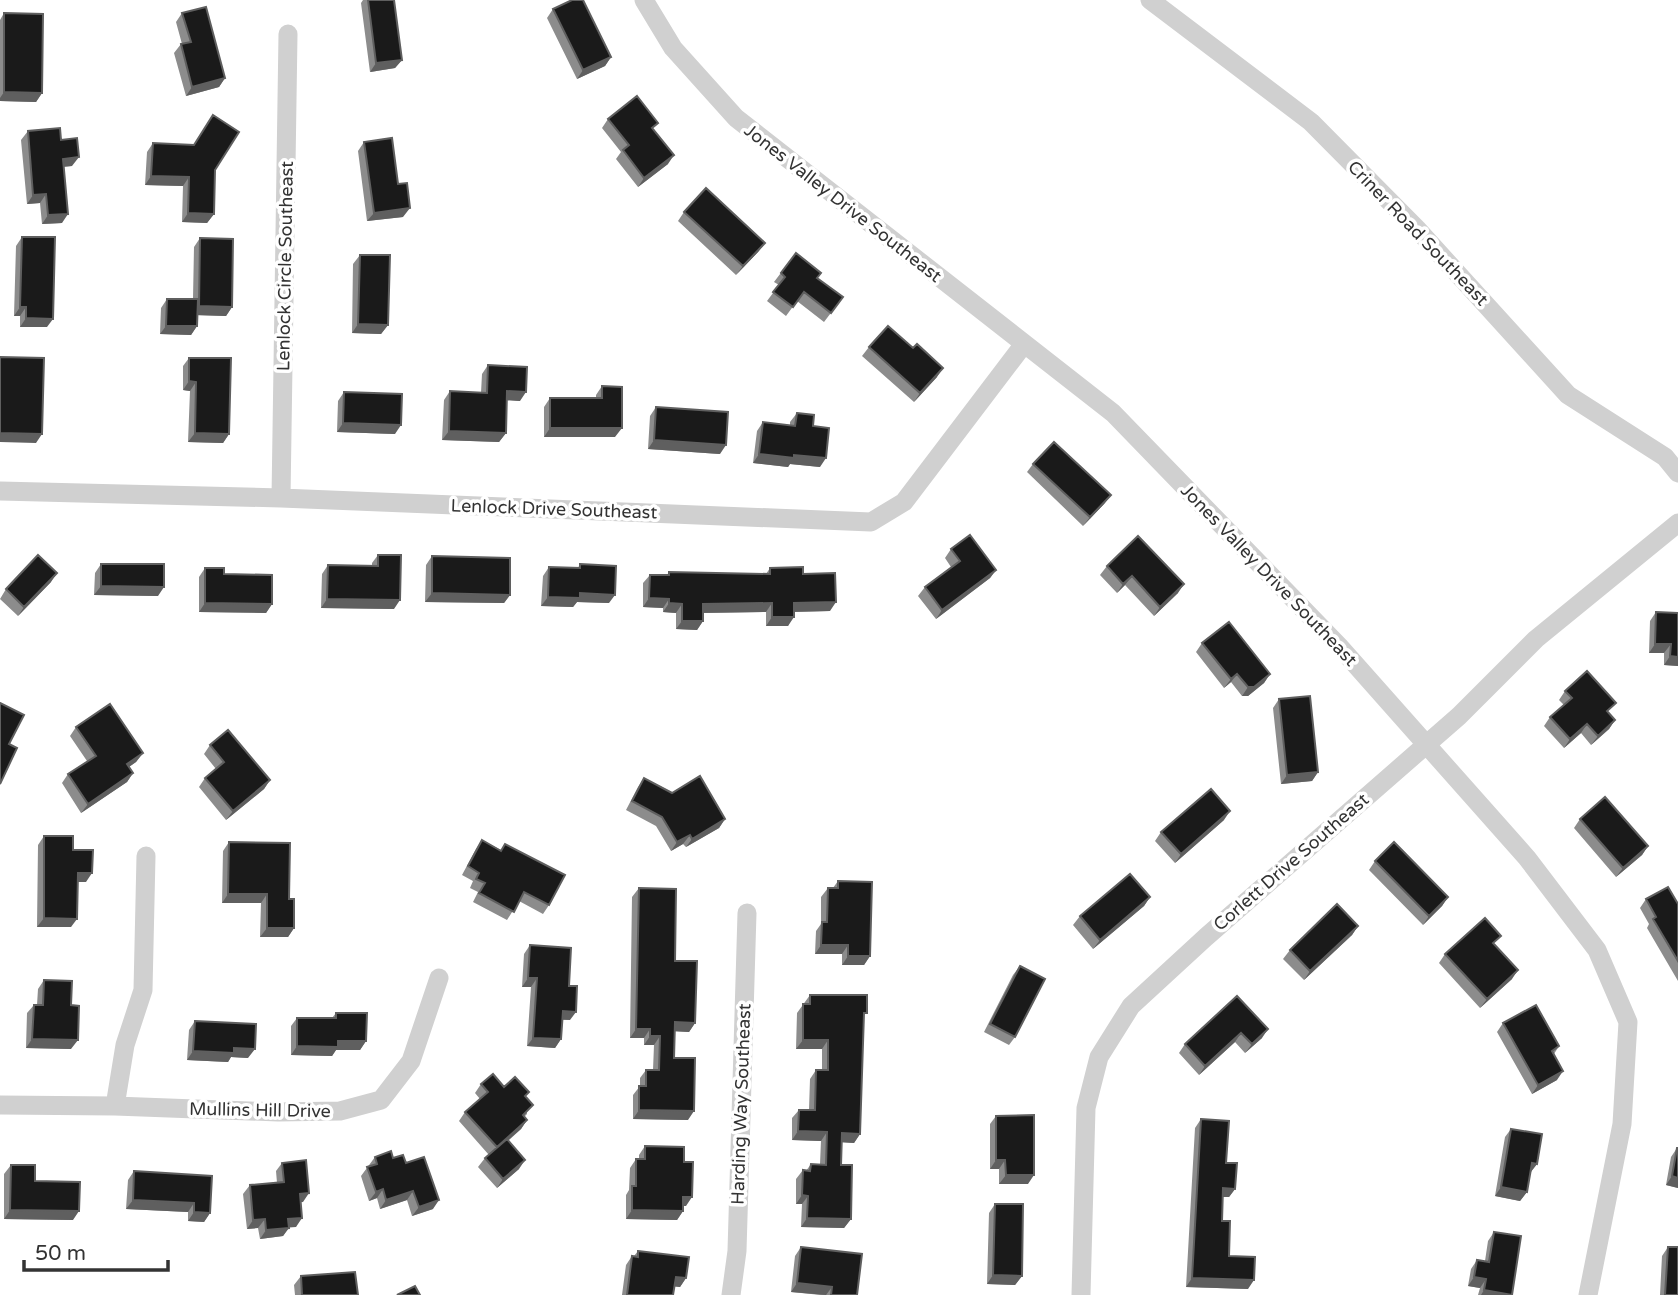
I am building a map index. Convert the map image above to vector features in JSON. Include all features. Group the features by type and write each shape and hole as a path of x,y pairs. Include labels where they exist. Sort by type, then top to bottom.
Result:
{"street":[{"name":"Jones Valley Drive Southeast","path":"644,0 673,48 736,118 1113,413 1339,646 1527,858 1597,950 1628,1022 1622,1124 1588,1295"},
{"name":"Criner Road Southeast","path":"1150,0 1311,122 1417,229 1568,395 1665,457 1678,473"},
{"name":"Lenlock Circle Southeast","path":"281,498 288,34"},
{"name":"Lenlock Drive Southeast","path":"0,491 281,498 871,522 904,502 1024,344"},
{"name":"Corlett Drive Southeast","path":"1081,1295 1086,1108 1099,1057 1131,1006 1459,716 1536,639 1678,523"},
{"path":"115,1106 125,1045 143,990 146,856"},
{"name":"Harding Way Southeast","path":"732,1295 737,1251 747,912"},
{"name":"Mullins Hill Drive","path":"0,1105 278,1112 340,1111 381,1100 411,1061 439,978"}],"building":[{"path":"368,0 394,0 402,60 376,63"},
{"path":"572,0 583,0 611,57 583,70 553,9"},
{"path":"206,7 225,78 192,87 181,44 191,42 182,13"},
{"path":"4,13 43,14 42,93 4,92"},
{"path":"637,96 658,123 652,128 674,155 644,178 623,150 629,145 608,119"},
{"path":"213,115 239,132 215,170 214,214 188,213 189,177 151,176 153,143 194,145"},
{"path":"60,128 61,140 77,138 79,157 63,159 68,214 48,215 46,194 33,195 28,131"},
{"path":"392,138 398,184 407,183 410,208 374,213 364,142"},
{"path":"706,188 765,243 743,266 684,212"},
{"path":"22,237 55,237 53,319 26,318 26,307 20,307"},
{"path":"200,238 233,239 232,307 199,306"},
{"path":"796,253 821,273 817,278 843,297 831,313 804,292 793,307 773,292 785,277 781,273"},
{"path":"360,255 390,255 388,325 358,324"},
{"path":"167,299 198,299 197,326 166,326"},
{"path":"888,326 913,348 917,344 943,368 920,393 869,347"},
{"path":"0,357 44,358 42,434 0,433"},
{"path":"189,358 231,358 229,434 195,433 196,382 189,381"},
{"path":"488,365 527,367 526,392 507,391 506,433 449,431 450,391 487,393"},
{"path":"602,386 622,387 622,428 550,428 550,398 602,398"},
{"path":"344,392 402,394 401,425 343,423"},
{"path":"656,407 728,412 726,445 654,440"},
{"path":"797,413 814,415 813,426 829,428 826,458 759,454 763,422 795,426"},
{"path":"1054,442 1111,495 1090,517 1033,464"},
{"path":"970,535 996,570 942,610 925,587 960,561 951,549"},
{"path":"1138,536 1184,584 1160,607 1132,576 1123,584 1107,566"},
{"path":"38,555 57,573 24,607 6,589"},
{"path":"378,555 401,555 400,600 327,599 328,565 378,566"},
{"path":"432,556 510,558 510,595 432,593"},
{"path":"101,564 164,564 164,587 101,586"},
{"path":"580,564 616,566 615,595 580,593 580,598 548,597 549,567 580,568"},
{"path":"803,567 803,574 835,573 836,602 794,603 794,617 772,617 772,603 703,604 703,621 682,621 682,604 669,603 669,599 649,598 650,575 669,575 669,572 770,574 770,568"},
{"path":"205,568 224,568 224,574 272,575 272,604 205,603"},
{"path":"1656,612 1678,613 1678,657 1670,656 1671,644 1655,644"},
{"path":"1229,622 1270,674 1254,687 1248,687 1237,674 1231,679 1202,643"},
{"path":"1587,671 1616,703 1607,711 1615,720 1598,736 1587,724 1570,739 1550,717 1572,698 1565,691"},
{"path":"1310,696 1318,772 1287,775 1279,699"},
{"path":"0,703 24,715 9,744 17,748 0,784"},
{"path":"110,704 143,753 127,764 133,773 88,804 68,774 96,756 76,727"},
{"path":"228,730 270,780 233,811 205,778 224,762 210,745"},
{"path":"700,776 725,819 692,839 690,835 677,842 662,817 632,801 644,778 672,793"},
{"path":"1211,789 1230,811 1181,854 1161,832"},
{"path":"1605,797 1648,846 1623,868 1580,819"},
{"path":"44,836 73,836 73,850 93,850 92,873 78,873 77,919 44,918"},
{"path":"482,840 501,851 505,844 565,875 549,905 524,892 514,912 479,893 485,883 476,879 479,873 468,866"},
{"path":"229,842 290,843 289,899 294,899 294,928 267,928 267,894 228,894"},
{"path":"1394,842 1448,897 1429,916 1375,861"},
{"path":"1130,874 1150,897 1100,940 1080,916"},
{"path":"838,881 872,882 870,956 848,956 848,945 821,945 822,922 827,922 828,888 838,888"},
{"path":"1668,887 1678,904 1678,961 1653,919 1656,917 1646,899"},
{"path":"639,888 676,889 675,961 697,961 695,1023 675,1022 674,1058 695,1058 694,1111 639,1110 639,1086 646,1086 646,1070 659,1070 660,1036 650,1036 650,1029 636,1029"},
{"path":"1337,904 1358,926 1310,971 1290,950"},
{"path":"1485,918 1501,936 1493,943 1518,970 1487,999 1445,954"},
{"path":"530,945 571,948 569,986 577,986 576,1012 563,1011 561,1039 533,1038 537,978 528,978"},
{"path":"1020,966 1045,979 1015,1037 990,1024"},
{"path":"44,980 72,981 71,1005 79,1006 78,1040 32,1039 34,1005 43,1005"},
{"path":"810,995 867,995 860,1134 842,1133 841,1165 852,1165 851,1219 807,1218 808,1196 802,1195 803,1170 810,1171 811,1164 826,1165 827,1132 798,1131 799,1110 815,1110 816,1070 828,1070 828,1040 803,1040 803,1004 810,1004"},
{"path":"1237,996 1268,1029 1252,1044 1241,1033 1205,1066 1185,1044"},
{"path":"1536,1005 1559,1046 1552,1051 1563,1071 1538,1085 1503,1023"},
{"path":"336,1013 367,1013 366,1041 338,1041 338,1047 297,1046 297,1018 336,1018"},
{"path":"195,1021 256,1024 255,1049 234,1048 234,1053 193,1051"},
{"path":"493,1074 504,1087 515,1077 529,1092 525,1096 533,1105 523,1115 527,1120 497,1147 465,1112 488,1092 481,1084"},
{"path":"1034,1115 1034,1175 1006,1175 1005,1160 996,1160 996,1116"},
{"path":"1201,1119 1229,1121 1226,1163 1237,1163 1235,1189 1223,1188 1222,1221 1230,1221 1229,1256 1255,1257 1254,1280 1192,1278"},
{"path":"1511,1129 1542,1134 1537,1164 1532,1163 1527,1192 1501,1187"},
{"path":"507,1139 525,1160 503,1179 485,1158"},
{"path":"645,1146 684,1147 684,1162 693,1162 692,1197 683,1197 683,1211 632,1210 632,1186 636,1186 636,1159 645,1159"},
{"path":"1678,1148 1678,1178 1672,1176"},
{"path":"391,1151 393,1158 403,1155 406,1163 424,1157 439,1200 419,1207 413,1191 386,1200 383,1189 376,1192 367,1167 377,1164 375,1157"},
{"path":"306,1160 309,1193 300,1194 302,1218 288,1219 289,1228 266,1230 265,1219 253,1220 250,1185 284,1182 282,1163"},
{"path":"11,1165 35,1165 35,1181 80,1182 79,1211 10,1210"},
{"path":"134,1171 212,1176 210,1213 194,1212 194,1203 133,1200"},
{"path":"995,1204 1023,1204 1022,1276 993,1275"},
{"path":"1494,1232 1521,1236 1512,1295 1484,1290 1486,1279 1474,1277 1477,1260 1489,1262"},
{"path":"801,1247 862,1254 857,1295 831,1295 832,1287 797,1283"},
{"path":"1668,1247 1678,1247 1678,1295 1665,1295"},
{"path":"638,1251 689,1257 686,1278 676,1277 673,1295 627,1295 632,1256 638,1257"},
{"path":"355,1272 358,1295 302,1295 301,1276"},
{"path":"415,1286 420,1295 397,1295"}]}
